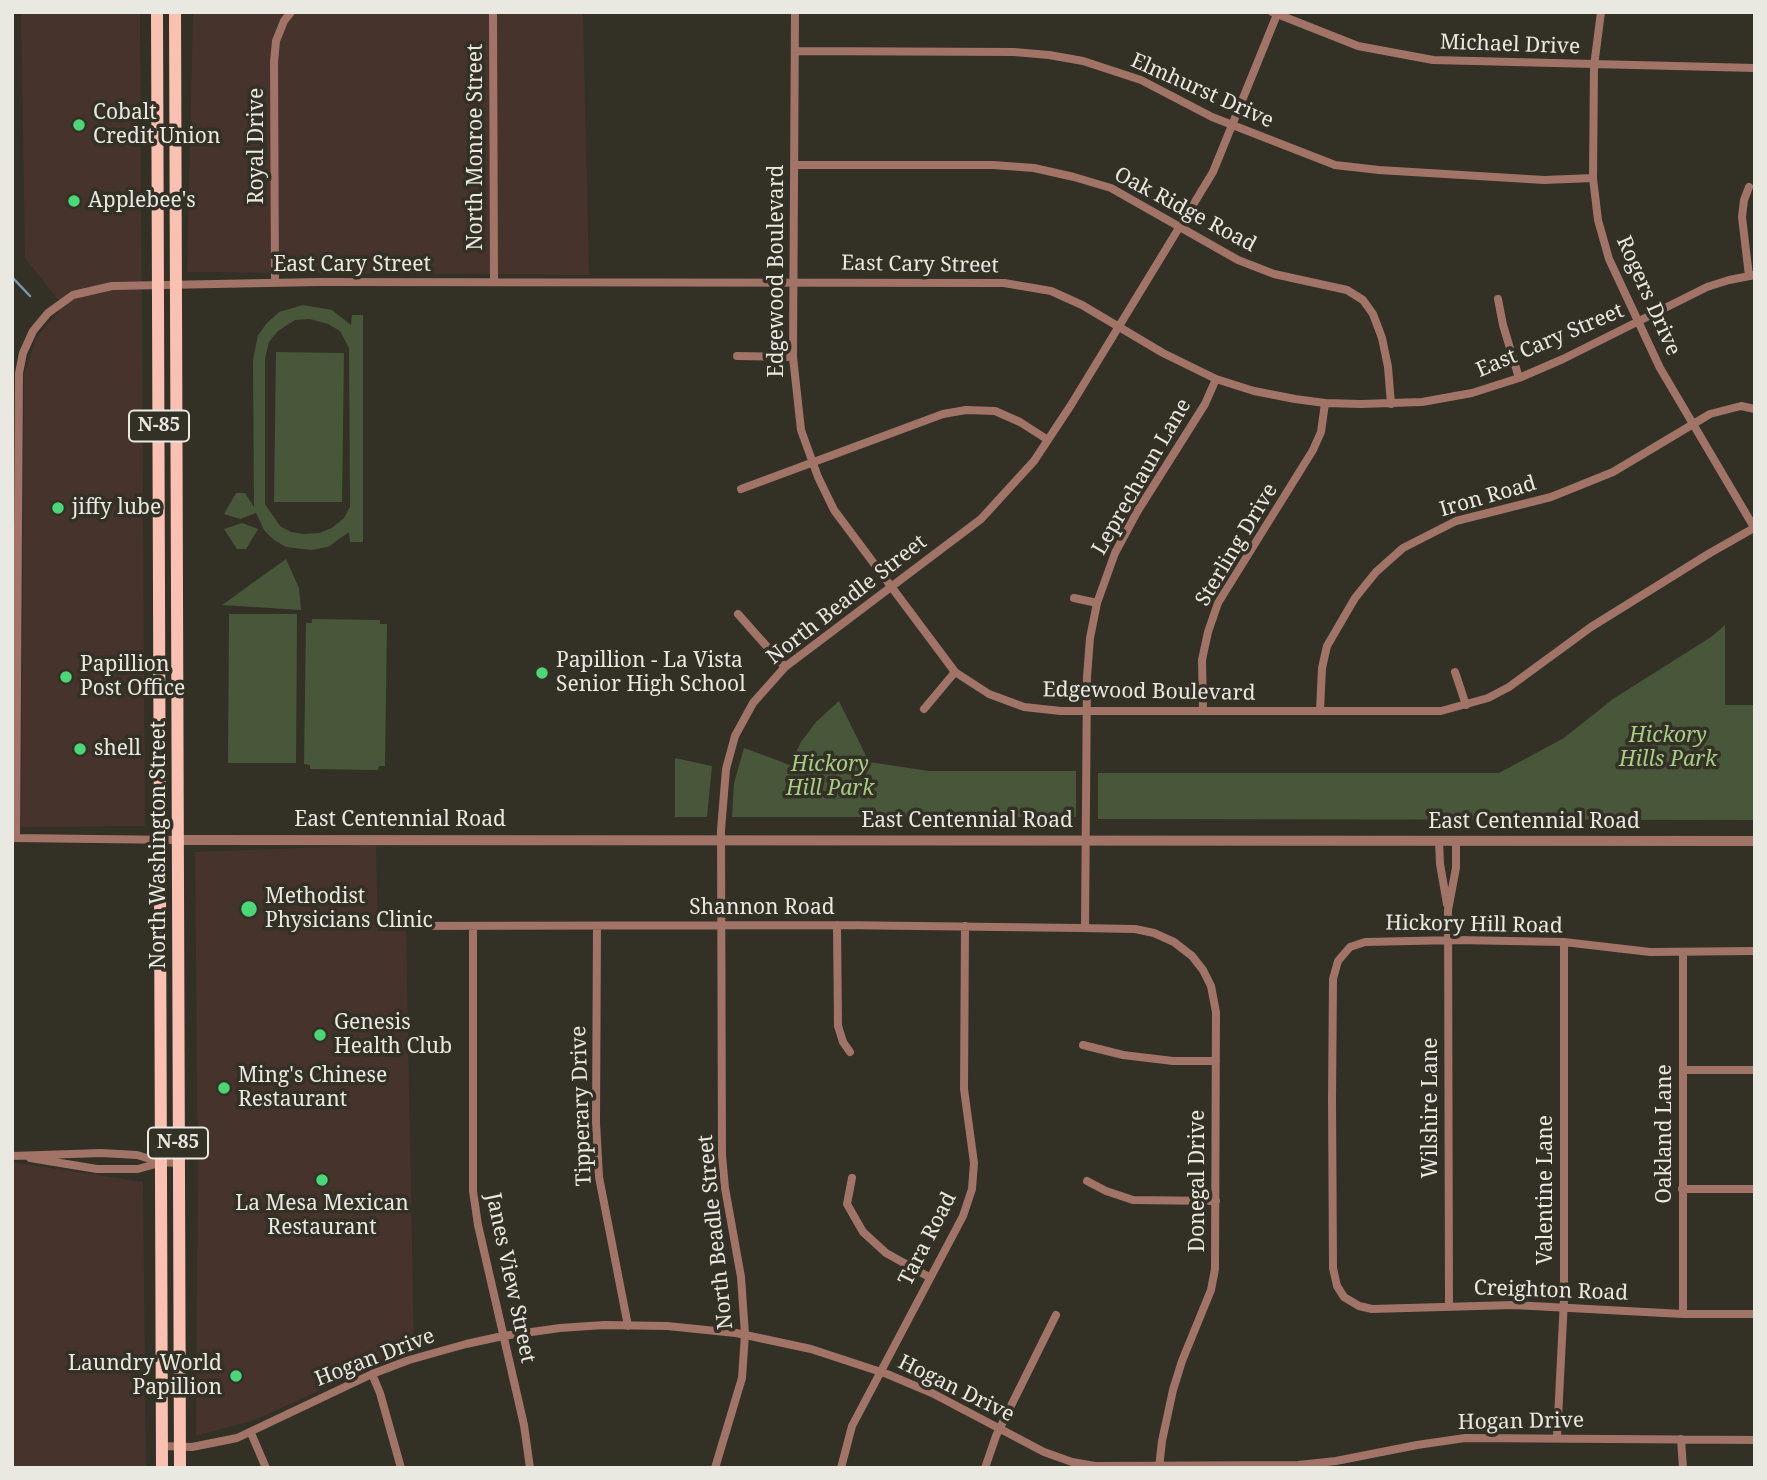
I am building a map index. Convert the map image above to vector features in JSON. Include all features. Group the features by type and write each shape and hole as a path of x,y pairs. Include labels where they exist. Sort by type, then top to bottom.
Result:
{"main road":[{"name":"North Washington Street","path":"157,12 162,1468"},
{"name":"North Washington Street","path":"175,12 180,1468"}],"street":[{"name":"Royal Drive","path":"275,283 274,62 276,41 284,20 291,12"},
{"name":"North Monroe Street","path":"493,12 494,282"},
{"name":"Edgewood Boulevard","path":"795,12 793,357 801,430 812,463 834,510 955,672 989,694 1024,707 1087,711 1441,711 1488,698 1510,687 1591,627 1710,553 1754,529"},
{"name":"Rogers Drive","path":"1601,12 1594,66 1593,178 1598,220 1609,259 1660,368 1754,529"},
{"name":"Michael Drive","path":"1276,13 1358,46 1433,60 1755,68"},
{"name":"North Beadle Street","path":"715,1468 742,1378 745,1334 741,1277 725,1188 722,1154 720,841 726,769 735,736 753,703 785,667 981,519 1034,461 1213,172 1276,13"},
{"name":"Elmhurst Drive","path":"795,51 1014,52 1049,55 1083,61 1142,80 1212,117 1326,163 1347,167 1544,180 1593,178"},
{"name":"Oak Ridge Road","path":"794,165 993,165 1034,168 1111,188 1238,260 1274,274 1347,290 1363,300 1373,314 1382,338 1391,404"},
{"path":"1748,187 1742,217 1752,276"},
{"name":"East Cary Street","path":"15,613 19,373 27,342 42,319 61,301 91,289 112,286 275,283 1004,283 1051,291 1082,305 1163,353 1216,379 1254,391 1325,403 1391,404 1422,402 1472,393 1519,378 1707,287 1752,276"},
{"path":"1498,299 1519,378"},
{"path":"737,356 793,357"},
{"name":"Leprechaun Lane","path":"1085,928 1087,711 1090,638 1097,603 1115,553 1137,512 1198,416 1216,379"},
{"name":"Sterling Drive","path":"1203,711 1202,660 1218,603 1313,450 1321,432 1325,403"},
{"name":"Iron Road","path":"1320,710 1322,668 1327,646 1355,598 1403,548 1456,521 1551,497 1613,472 1693,423 1728,408 1741,406 1755,409"},
{"path":"741,489 943,414 966,410 995,411 1020,422 1048,440"},
{"path":"1074,598 1097,603"},
{"path":"15,613 14,838 179,840"},
{"path":"737,614 785,667"},
{"path":"1455,671 1466,705"},
{"path":"924,709 955,672"},
{"name":"East Centennial Road","path":"179,840 1755,841"},
{"name":"Wilshire Lane","path":"1439,841 1448,910"},
{"name":"Wilshire Lane","path":"1449,1305 1447,940 1448,910 1456,868 1456,841"},
{"path":"837,925 838,1026 850,1052"},
{"name":"Shannon Road","path":"389,926 837,925 1135,929"},
{"name":"Janes View Street","path":"474,926 473,1191 478,1225 524,1425 530,1468"},
{"name":"Tipperary Drive","path":"597,926 596,1122 599,1177 628,1326"},
{"name":"Tara Road","path":"841,1468 849,1433 963,1216 972,1189 974,1163 964,1089 965,926"},
{"name":"Donegal Drive","path":"1135,929 1154,933 1174,942 1192,956 1211,986 1216,1012 1215,1269 1211,1290 1173,1390 1159,1467"},
{"name":"Hickory Hill Road","path":"1348,1300 1337,1286 1334,1268 1332,1099 1333,979 1338,961 1350,947 1365,942 1447,940 1563,942 1650,952 1755,951"},
{"name":"Valentine Lane","path":"1557,1437 1564,1307 1563,942"},
{"name":"Oakland Lane","path":"1683,953 1683,1314"},
{"path":"1083,1045 1123,1055 1173,1061 1216,1061"},
{"path":"1683,1070 1755,1070"},
{"path":"16,1156 101,1153 137,1155 160,1162 178,1163"},
{"path":"16,1156 97,1169 138,1169 160,1162"},
{"path":"852,1178 847,1205 863,1233 886,1253 929,1277"},
{"path":"1087,1181 1133,1200 1216,1201"},
{"path":"1682,1189 1755,1189"},
{"name":"Creighton Road","path":"1348,1300 1372,1309 1449,1305 1564,1307 1683,1314 1755,1314"},
{"path":"985,1468 988,1453 999,1429 1056,1315"},
{"name":"Hogan Drive","path":"162,1446 213,1444 251,1433 320,1397 409,1360 503,1336 560,1328 628,1326 667,1326 745,1334 811,1349 932,1393 1044,1452 1072,1462 1095,1466 1337,1464 1417,1445 1465,1438 1755,1440"},
{"path":"372,1374 401,1468"},
{"path":"251,1433 266,1468"},
{"path":"1681,1439 1683,1468"}],"shaded area":[{"path":"21,12 140,12 145,826 21,827 24,374 37,336 63,306 25,258"},
{"path":"193,12 583,12 589,275 187,272"},
{"path":"376,845 378,931 406,930 414,1348 252,1421 196,1436 198,1175 195,852"},
{"path":"12,1162 143,1182 146,1468 12,1468"}],"green space":[{"path":"303,305 332,310 351,325 352,315 363,315 363,542 350,542 349,532 328,547 311,550 286,547 264,530 256,513 240,519 224,514 236,493 245,493 254,507 253,360 258,335 279,312","holes":["310,319 340,331 349,348 350,507 344,518 332,528 319,533 304,534 291,532 280,526 265,504 265,358 269,342 278,331 295,320"]},
{"path":"276,352 344,353 342,502 274,502"},
{"path":"242,523 258,529 246,549 237,549 224,529"},
{"path":"286,559 299,588 301,610 222,605"},
{"path":"229,614 297,614 296,763 228,763"},
{"path":"312,619 380,620 380,624 387,624 385,766 379,766 378,770 310,769 310,765 304,764 306,623 312,623"},
{"name":"Hickory Hills Park","path":"1725,625 1725,705 1755,705 1755,820 1098,819 1098,773 1499,773 1564,738 1613,699 1711,637"},
{"name":"Hickory Hill Park","path":"839,701 869,762 929,771 1076,771 1076,817 732,817 734,783 744,748 790,765 801,742 816,722"},
{"path":"675,758 712,766 707,817 675,817"}],"waterway":[{"path":"12,277 30,296"}],"place":[{"name":"Cobalt Credit Union","path":"79,125"},
{"name":"Applebee's","path":"74,201"},
{"name":"jiffy lube","path":"58,508"},
{"name":"Papillion - La Vista Senior High School","path":"542,673"},
{"name":"Papillion Post Office","path":"66,677"},
{"name":"shell","path":"80,749"},
{"name":"Methodist Physicians Clinic","path":"249,909"},
{"name":"Genesis Health Club","path":"320,1035"},
{"name":"Ming's Chinese Restaurant","path":"224,1088"},
{"name":"La Mesa Mexican Restaurant","path":"322,1180"},
{"name":"Laundry World Papillion","path":"236,1376"}]}
